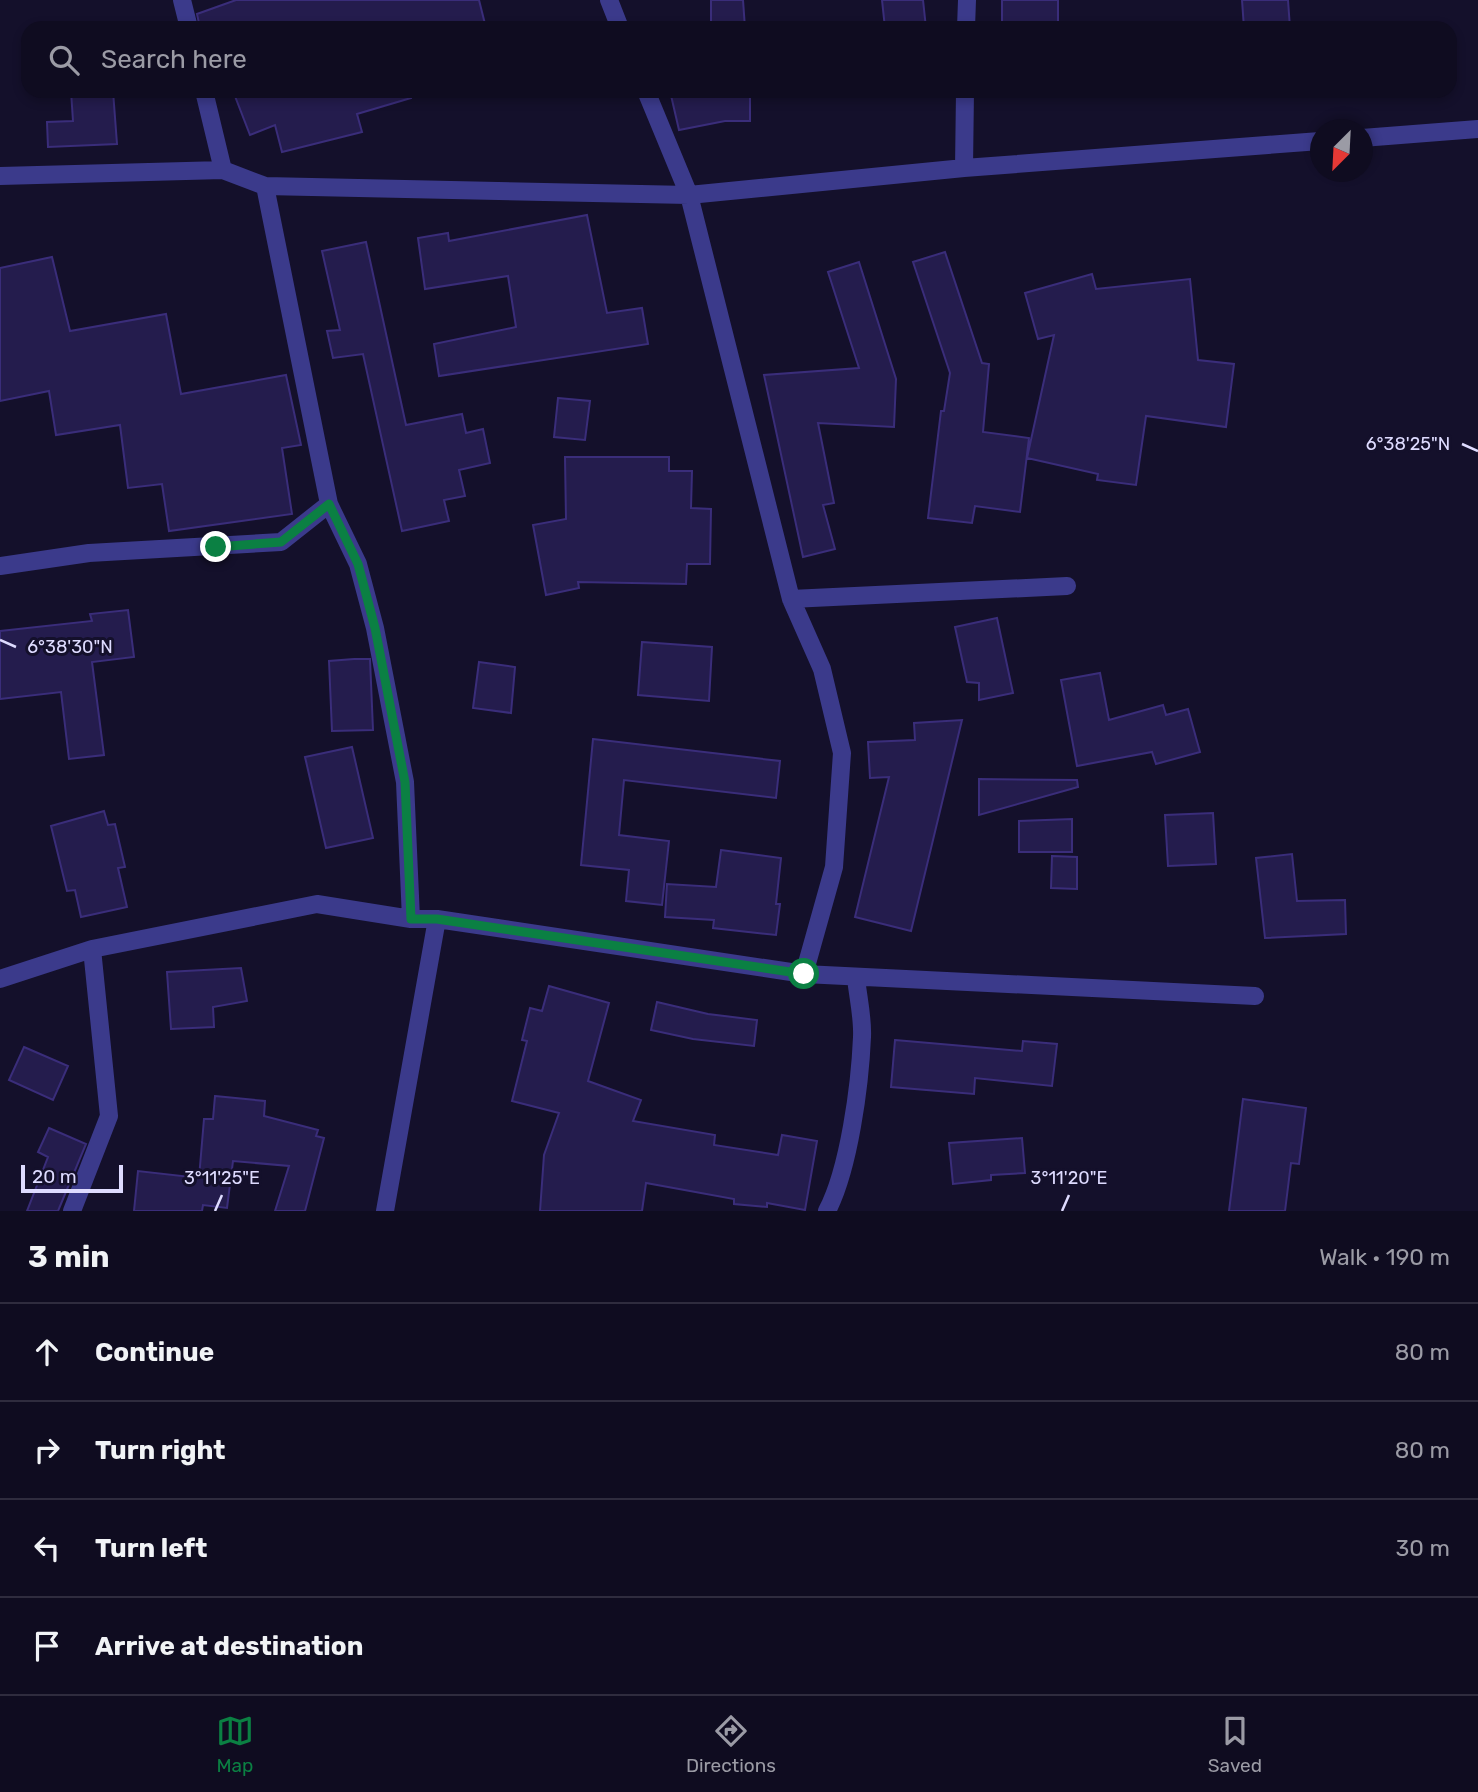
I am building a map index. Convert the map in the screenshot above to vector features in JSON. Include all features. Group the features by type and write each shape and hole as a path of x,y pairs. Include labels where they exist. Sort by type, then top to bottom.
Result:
{"street":[{"path":"182,0 186,21"},
{"path":"609,0 617,21"},
{"path":"966,21 967,0"},
{"path":"206,98 223,170"},
{"path":"649,98 689,195 791,599 822,669 842,753 834,867 804,974"},
{"path":"964,168 965,98"},
{"path":"1373,137 1478,129"},
{"path":"0,176 223,170 265,186 689,195 964,168 1310,142"},
{"path":"265,186 329,504 358,564 377,641 405,782 411,919"},
{"path":"0,566 89,552 281,542 329,504"},
{"path":"791,599 1067,586"},
{"path":"0,979 92,948 317,904 411,919 437,919 804,974 1255,996"},
{"path":"385,1211 437,919"},
{"path":"72,1211 109,1116 92,948"},
{"path":"827,1211 835,1196 853,1116 862,1035 856,978"}],"building":[{"path":"236,0 479,0 484,21 198,21 197,14"},
{"path":"711,0 743,0 744,21 711,21"},
{"path":"882,0 923,0 925,21 884,21"},
{"path":"1002,0 1058,0 1058,21 1002,21"},
{"path":"1242,0 1288,0 1290,21 1244,21"},
{"path":"71,98 114,98 117,144 48,147 47,122 73,121"},
{"path":"236,98 411,98 357,114 362,132 282,152 275,125 250,135"},
{"path":"672,98 750,98 750,121 725,121 679,130"},
{"path":"587,215 607,313 642,308 648,344 439,376 434,344 516,327 508,276 425,289 418,238 448,233 449,241"},
{"path":"366,242 406,425 462,414 466,433 483,429 490,463 459,470 465,496 444,500 449,521 402,531 363,354 333,358 327,331 340,330 322,251"},
{"path":"945,252 982,363 989,364 983,432 1029,438 1020,512 975,506 972,523 928,518 941,411 944,411 950,373 913,262"},
{"path":"52,257 70,331 166,314 181,394 286,375 301,445 282,448 292,514 169,531 162,484 128,488 120,425 56,435 49,391 0,401 0,268"},
{"path":"859,262 896,379 894,427 818,423 834,503 823,505 835,549 803,557 764,375 859,368 828,272"},
{"path":"1092,274 1096,289 1190,279 1198,360 1234,364 1226,427 1146,416 1136,485 1097,480 1098,474 1027,458 1054,335 1038,339 1025,293"},
{"path":"558,398 590,401 585,440 554,437"},
{"path":"565,457 669,457 669,471 692,471 691,508 711,509 710,564 687,564 686,584 578,582 579,588 546,595 533,525 566,519"},
{"path":"128,610 134,657 92,662 104,755 69,759 61,692 0,699 0,631 92,621 90,614"},
{"path":"997,618 1013,693 979,700 979,683 967,682 955,627"},
{"path":"642,642 712,647 709,701 638,695"},
{"path":"370,659 373,730 332,731 329,661"},
{"path":"479,662 515,667 511,713 473,708"},
{"path":"1100,673 1109,720 1163,705 1166,715 1188,709 1200,752 1156,764 1152,752 1077,766 1061,680"},
{"path":"962,720 911,931 855,917 889,777 870,778 868,742 915,740 914,723"},
{"path":"593,739 780,761 776,798 624,780 619,835 669,841 662,905 626,901 629,870 581,865"},
{"path":"352,747 373,838 326,848 305,757"},
{"path":"979,779 1077,780 1078,787 979,815"},
{"path":"104,811 108,825 115,824 125,867 118,868 127,907 81,917 75,890 67,891 51,826"},
{"path":"1213,813 1216,864 1168,866 1165,815"},
{"path":"1072,819 1072,852 1019,852 1019,821"},
{"path":"721,850 781,858 776,935 713,928 714,920 665,917 667,884 716,887"},
{"path":"1292,854 1297,901 1345,900 1346,934 1265,938 1256,858"},
{"path":"1052,856 1077,857 1077,889 1051,888"},
{"path":"241,968 247,1001 213,1007 214,1027 171,1029 167,972"},
{"path":"549,986 609,1003 588,1081 641,1100 633,1121 715,1135 714,1145 778,1155 782,1135 817,1141 805,1210 767,1203 767,1207 734,1204 734,1199 646,1183 642,1211 540,1211 544,1155 559,1113 512,1101 527,1041 522,1040 530,1008 542,1011"},
{"path":"657,1002 708,1014 757,1020 754,1046 693,1039 651,1030"},
{"path":"895,1040 1022,1051 1023,1041 1057,1044 1052,1086 975,1078 974,1094 891,1087"},
{"path":"24,1047 68,1066 53,1100 9,1080"},
{"path":"215,1096 265,1101 264,1116 318,1130 316,1136 324,1138 305,1211 275,1211 289,1166 233,1161 227,1208 203,1205 202,1211 134,1211 138,1171 199,1178 204,1119 213,1119"},
{"path":"1243,1099 1306,1108 1299,1164 1291,1163 1285,1211 1229,1211"},
{"path":"49,1128 86,1144 58,1211 27,1211 48,1157 38,1152"},
{"path":"1022,1138 1025,1173 991,1175 991,1180 953,1184 949,1143"}],"route":[{"path":"216,547 281,542 329,504 358,564 375,628 405,782 411,919 437,919 804,974"}]}
